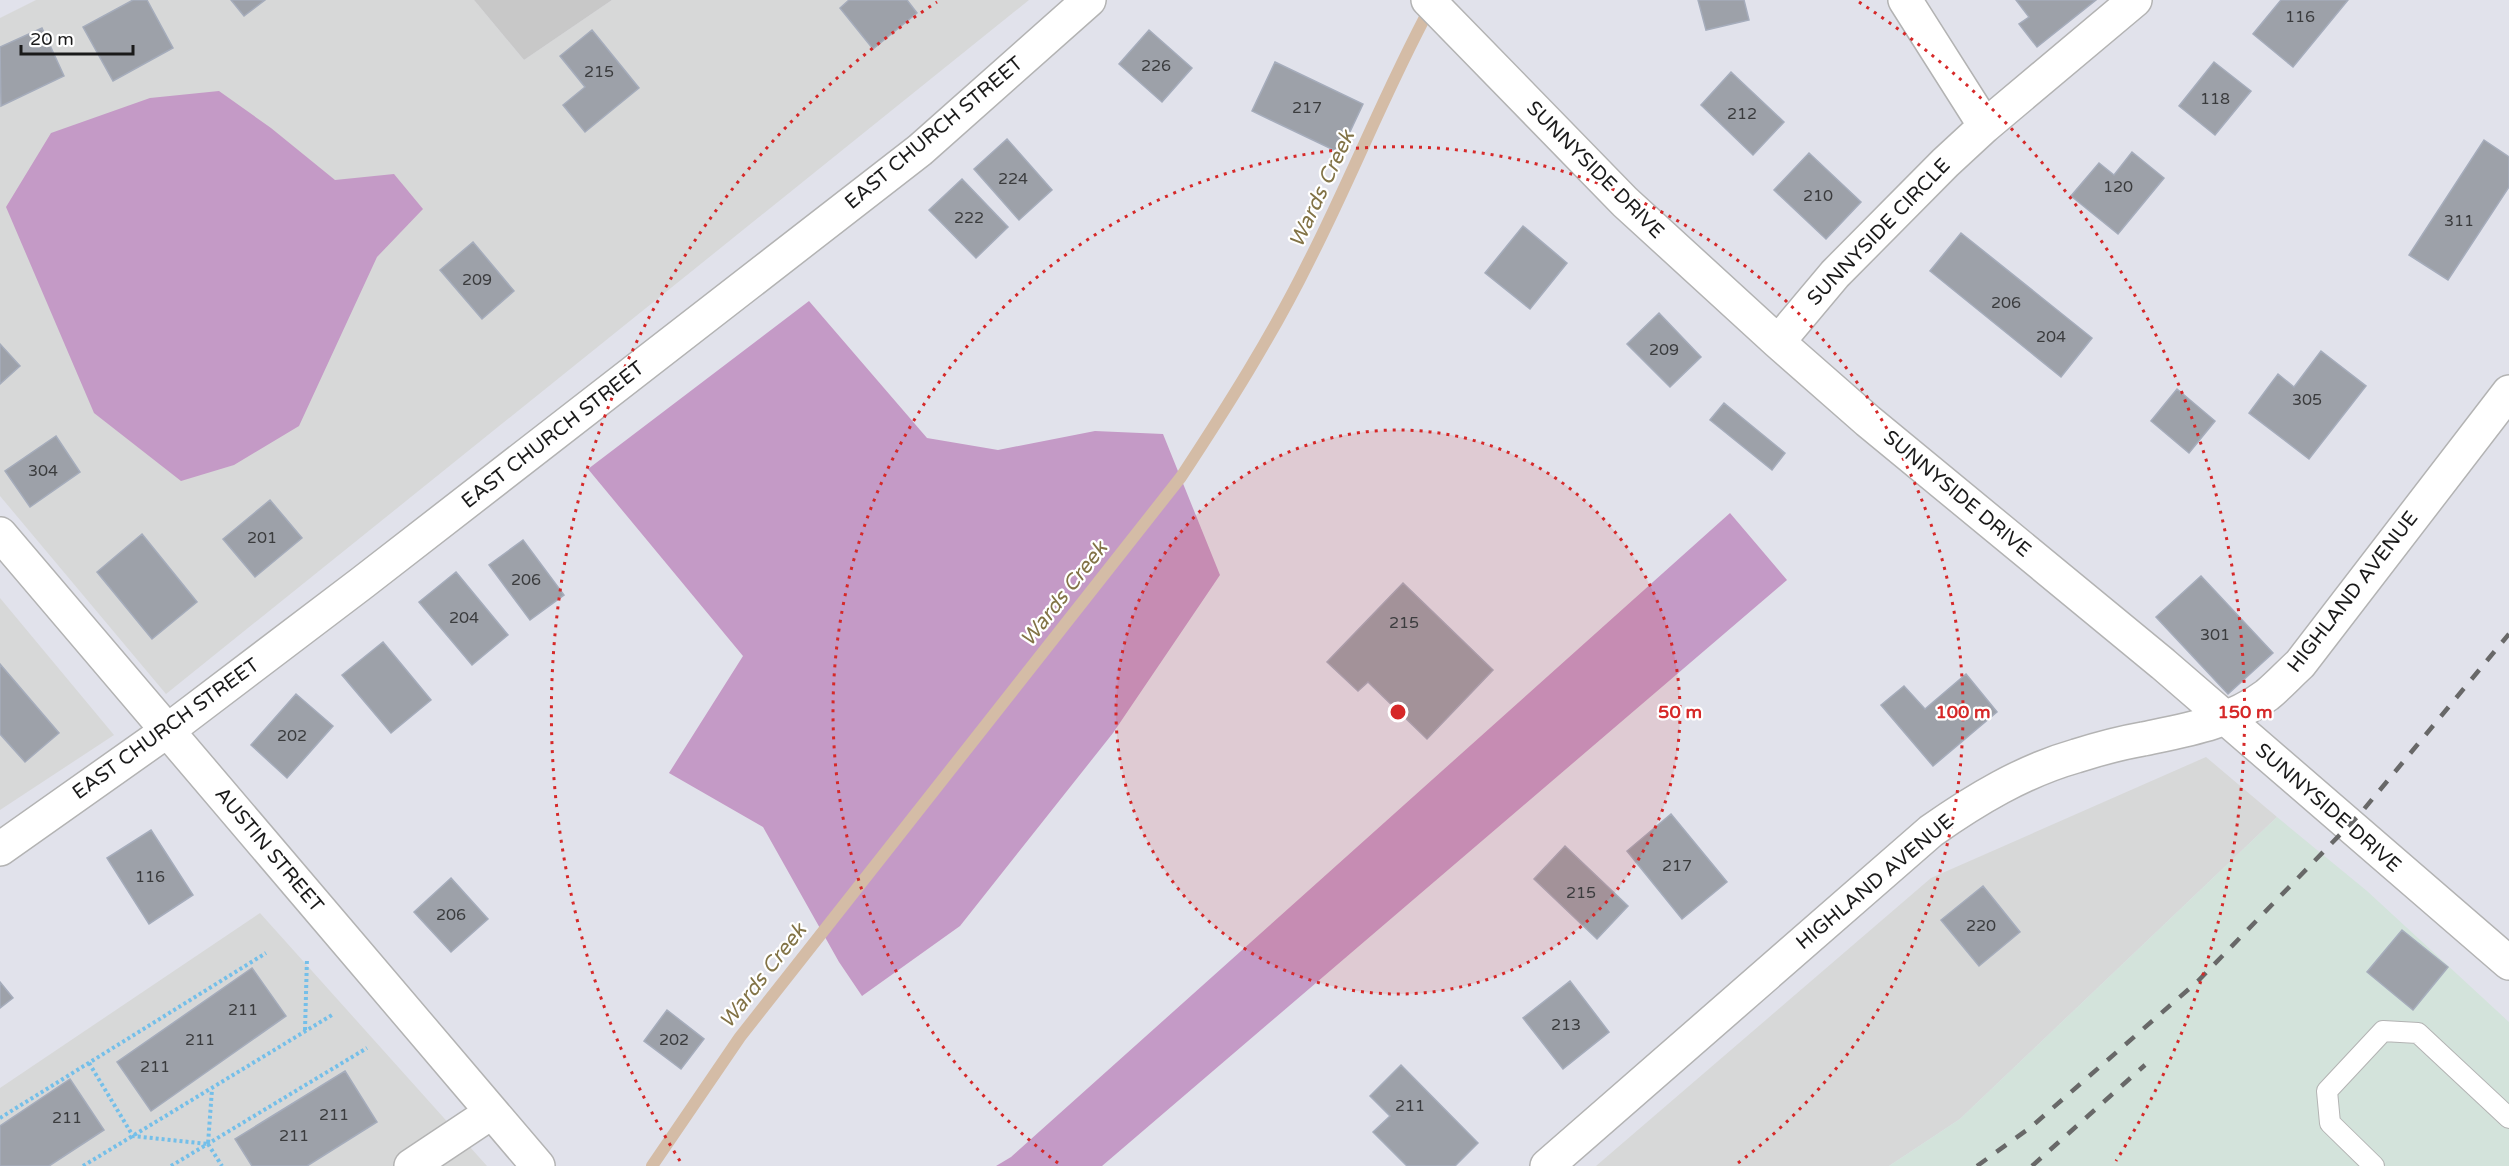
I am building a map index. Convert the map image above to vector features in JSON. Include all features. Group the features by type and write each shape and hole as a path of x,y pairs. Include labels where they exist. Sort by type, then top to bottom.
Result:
{"street":[{"name":"EAST CHURCH STREET","path":"0,849 167,730 381,568 920,150 1089,0"},
{"name":"SUNNYSIDE DRIVE","path":"1428,0 1625,202 1778,342 1868,421 2153,657 2509,963"},
{"path":"1905,0 1985,126"},
{"name":"SUNNYSIDE CIRCLE","path":"1778,342 1835,274 1945,163 1985,126 2135,0"},
{"name":"HIGHLAND AVENUE","path":"1547,1166 1931,831 1965,807 2002,786 2074,756 2140,739 2200,728 2225,719 2266,696 2300,664 2509,392"},
{"name":"AUSTIN STREET","path":"0,534 538,1166"},
{"path":"411,1166 492,1112"}],"lane":[{"path":"2374,1166 2330,1122 2327,1091 2383,1031 2418,1033 2509,1118"}],"path":[{"path":"0,1118 266,953"},
{"path":"305,1031 307,958"},
{"path":"83,1166 332,1015"},
{"path":"171,1166 367,1048"},
{"path":"89,1063 132,1136"},
{"path":"212,1088 208,1144 222,1166"},
{"path":"132,1136 208,1144"}],"shaded area":[{"path":"36,0 474,0 524,60 612,0 1029,0 166,694 0,496 0,18"},
{"path":"474,0 612,0 524,60"},
{"path":"219,91 271,128 335,180 394,174 423,209 377,257 299,426 234,465 181,481 94,413 6,207 51,133 150,98"},
{"path":"809,301 927,438 998,450 1095,431 1163,434 1220,575 1113,733 960,926 862,996 839,962 763,827 669,773 743,656 588,469"},
{"path":"1730,513 1787,580 1102,1166 996,1166 1011,1157"},
{"path":"0,598 114,735 0,810"},
{"path":"2206,757 2277,817 1960,1119 1889,1166 1596,1166 1931,878"},
{"path":"2277,817 2367,891 2509,1022 2509,1166 1889,1166 1960,1119"},
{"path":"260,913 487,1166 0,1166 0,1088"}],"building":[{"path":"133,0 147,0 173,48 113,81 83,27"},
{"path":"231,0 265,0 244,16"},
{"path":"849,0 907,0 917,13 873,49 840,8"},
{"path":"1698,0 1744,0 1749,20 1706,30"},
{"path":"2016,0 2096,0 2037,47 2019,24 2029,17"},
{"path":"2281,0 2348,0 2293,67 2253,34"},
{"path":"42,28 64,76 1,106 0,47"},
{"path":"592,30 639,88 585,132 563,105 585,87 560,56"},
{"path":"1149,30 1192,68 1162,102 1119,64"},
{"path":"1275,62 1363,104 1340,153 1252,111"},
{"path":"2214,62 2251,91 2215,135 2179,106"},
{"path":"1731,72 1784,122 1753,155 1701,105"},
{"path":"1007,139 1052,190 1019,220 974,169"},
{"path":"2484,140 2509,157 2509,187 2448,280 2409,255"},
{"path":"2132,152 2164,178 2118,234 2071,196 2099,163 2114,175"},
{"path":"1809,153 1861,202 1826,239 1774,190"},
{"path":"962,179 1008,227 976,258 929,210"},
{"path":"1523,226 1567,263 1530,309 1485,273"},
{"path":"1961,233 2092,338 2061,377 1930,271"},
{"path":"473,242 514,291 482,319 440,270"},
{"path":"1659,313 1701,357 1670,387 1627,344"},
{"path":"0,344 20,366 0,384"},
{"path":"2321,351 2366,386 2309,459 2249,413 2278,374 2294,387"},
{"path":"2177,389 2215,421 2189,453 2151,421"},
{"path":"1724,403 1785,453 1772,470 1710,420"},
{"path":"56,436 80,472 30,507 5,471"},
{"path":"270,500 302,538 255,577 223,539"},
{"path":"142,534 197,602 152,639 97,572"},
{"path":"523,540 564,595 530,620 489,565"},
{"path":"456,572 508,635 472,665 419,602"},
{"path":"2201,576 2273,653 2228,694 2156,617"},
{"path":"1403,583 1493,670 1427,739 1368,682 1358,691 1327,662"},
{"path":"383,642 431,700 391,733 342,675"},
{"path":"0,664 59,733 25,762 0,734"},
{"path":"1966,674 1997,712 1933,766 1881,705 1904,686 1925,709"},
{"path":"296,694 333,726 287,778 251,745"},
{"path":"1671,814 1727,882 1682,919 1627,851"},
{"path":"151,830 193,895 149,924 107,858"},
{"path":"1565,846 1628,906 1597,939 1534,879"},
{"path":"451,878 488,919 451,952 414,912"},
{"path":"1983,886 2020,932 1979,966 1941,920"},
{"path":"2402,930 2448,967 2413,1010 2367,972"},
{"path":"252,968 286,1016 151,1111 117,1062"},
{"path":"1570,981 1609,1032 1563,1069 1523,1018"},
{"path":"0,982 13,998 0,1008"},
{"path":"667,1010 704,1039 681,1069 644,1041"},
{"path":"1401,1065 1478,1143 1455,1166 1407,1166 1373,1132 1390,1116 1370,1096"},
{"path":"345,1071 377,1122 307,1166 252,1166 235,1139"},
{"path":"70,1079 104,1130 49,1166 0,1166 0,1126"}],"waterway":[{"name":"Wards Creek","path":"652,1166 740,1037 1181,477 1248,371 1295,289 1431,6"}],"railway":[{"path":"1977,1166 2031,1127 2198,981 2360,814 2509,634"},
{"path":"2032,1166 2145,1065"}]}
